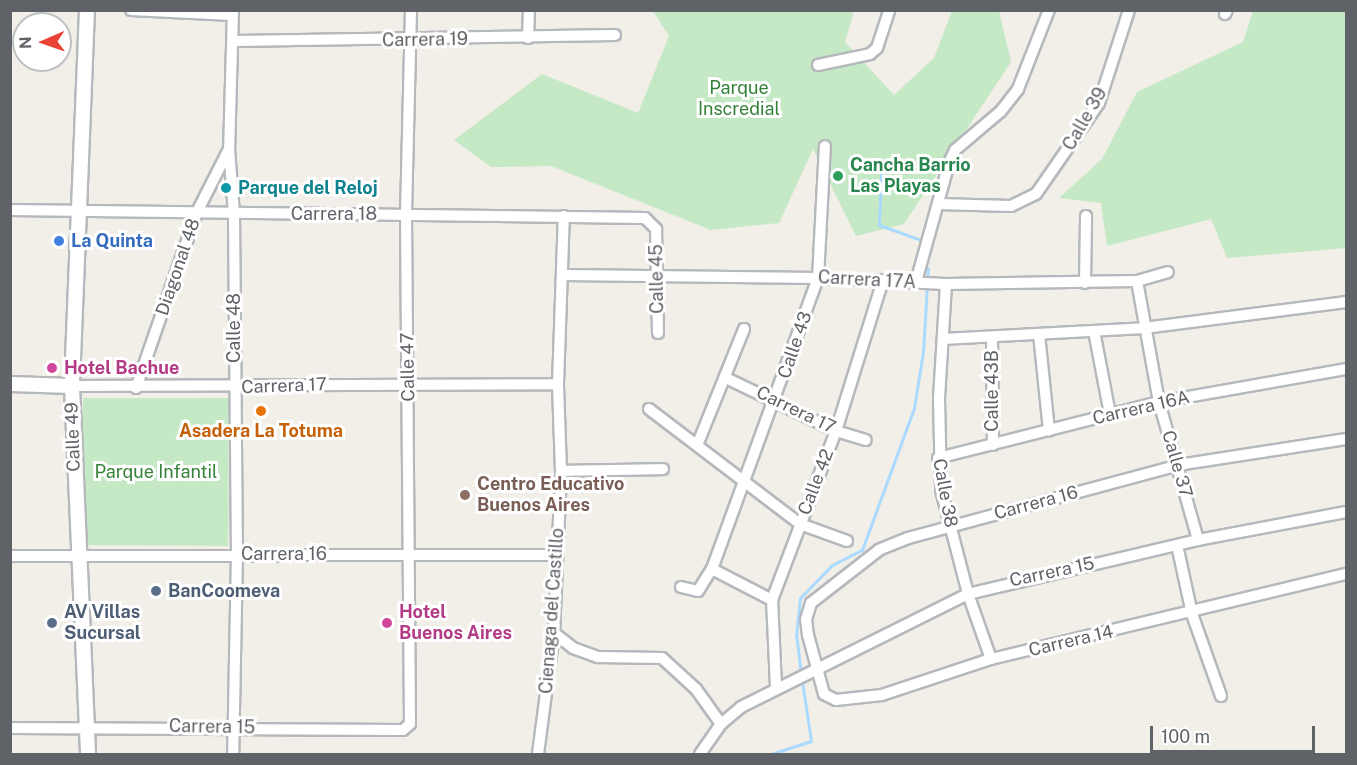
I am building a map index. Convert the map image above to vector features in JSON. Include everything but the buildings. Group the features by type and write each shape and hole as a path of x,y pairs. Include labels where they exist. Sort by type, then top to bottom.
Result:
{"street":[{"name":"Calle 49","path":"87,10 72,386 76,556 88,754"},
{"path":"131,10 232,13"},
{"name":"Calle 47","path":"410,724 406,213 411,10"},
{"path":"528,39 529,10"},
{"path":"818,65 870,54 877,48 889,10"},
{"path":"924,283 938,204 955,150 1000,111 1018,89 1049,10"},
{"name":"Calle 39","path":"938,204 1011,206 1036,194 1099,103 1130,10"},
{"name":"Calle 48","path":"232,13 235,41 229,149 234,214 233,388 237,554 233,754"},
{"name":"Carrera 19","path":"235,41 412,41 615,35"},
{"name":"Calle 43","path":"681,587 698,591 712,569 745,486 818,278 825,146"},
{"name":"Diagonal 48","path":"136,388 197,212 229,149"},
{"name":"Carrera 18","path":"10,210 564,216 645,218 655,224"},
{"name":"Cienaga del Castillo","path":"538,754 554,633 561,471 558,384 564,275 564,216"},
{"path":"1085,283 1086,216"},
{"name":"Calle 45","path":"655,224 658,333"},
{"name":"Carrera 17A","path":"564,275 818,278 946,284 1137,281 1168,272"},
{"name":"Calle 42","path":"776,687 772,600 836,431 883,280"},
{"name":"Calle 37","path":"1137,281 1159,402 1179,465 1198,540"},
{"name":"Calle 38","path":"946,284 938,458 950,526 968,594 991,659"},
{"path":"943,339 1144,328 1347,302"},
{"path":"698,442 726,378 744,329"},
{"path":"1094,331 1110,414"},
{"path":"1039,334 1049,430"},
{"name":"Calle 43B","path":"992,337 993,444"},
{"name":"Carrera 16A","path":"938,458 1159,402 1347,369"},
{"name":"Carrera 17","path":"726,378 776,399 836,431 866,440"},
{"name":"Carrera 17","path":"10,384 136,388 233,388 409,382 558,384"},
{"path":"649,409 698,442 745,486 800,524 847,541"},
{"name":"Carrera 16","path":"812,671 807,627 811,603 879,550 950,526 1179,465 1347,439"},
{"path":"561,471 663,469"},
{"name":"Carrera 15","path":"776,687 968,594 1198,540 1347,512"},
{"path":"1177,545 1192,614 1221,696"},
{"name":"Carrera 16","path":"10,556 557,555"},
{"path":"712,569 772,600"},
{"name":"Carrera 14","path":"812,671 824,694 836,700 882,695 991,659 1192,614 1347,574"},
{"path":"554,633 573,648 598,657 662,658 696,689 721,724"},
{"path":"700,754 721,724 776,687"},
{"name":"Carrera 15","path":"10,728 403,730 410,724"}],"green space":[{"name":"Parque Inscredial","path":"653,11 854,11 845,42 894,95 934,58 952,11 999,11 1011,62 904,224 856,236 813,149 779,223 711,230 551,166 491,167 454,140 542,74 638,113 669,36"},
{"path":"1253,11 1346,11 1346,248 1227,258 1211,219 1107,246 1101,203 1059,198 1102,159 1137,92 1243,42"},
{"name":"Parque Infantil","path":"83,398 229,398 228,546 83,545"}],"waterway":[{"path":"881,175 879,225 921,240"},
{"path":"801,674 796,636 800,598 832,565 862,550 914,408 923,352 928,268"},
{"path":"771,754 811,741 802,681"}],"place":[{"name":"Cancha Barrio Las Playas","path":"838,176"},
{"name":"Parque del Reloj","path":"226,188"},
{"name":"La Quinta","path":"59,241"},
{"name":"Hotel Bachue","path":"52,368"},
{"name":"Asadera La Totuma","path":"261,411"},
{"name":"Centro Educativo Buenos Aires","path":"465,495"},
{"name":"BanCoomeva","path":"156,591"},
{"name":"AV Villas Sucursal","path":"52,623"},
{"name":"Hotel Buenos Aires","path":"387,623"}]}
